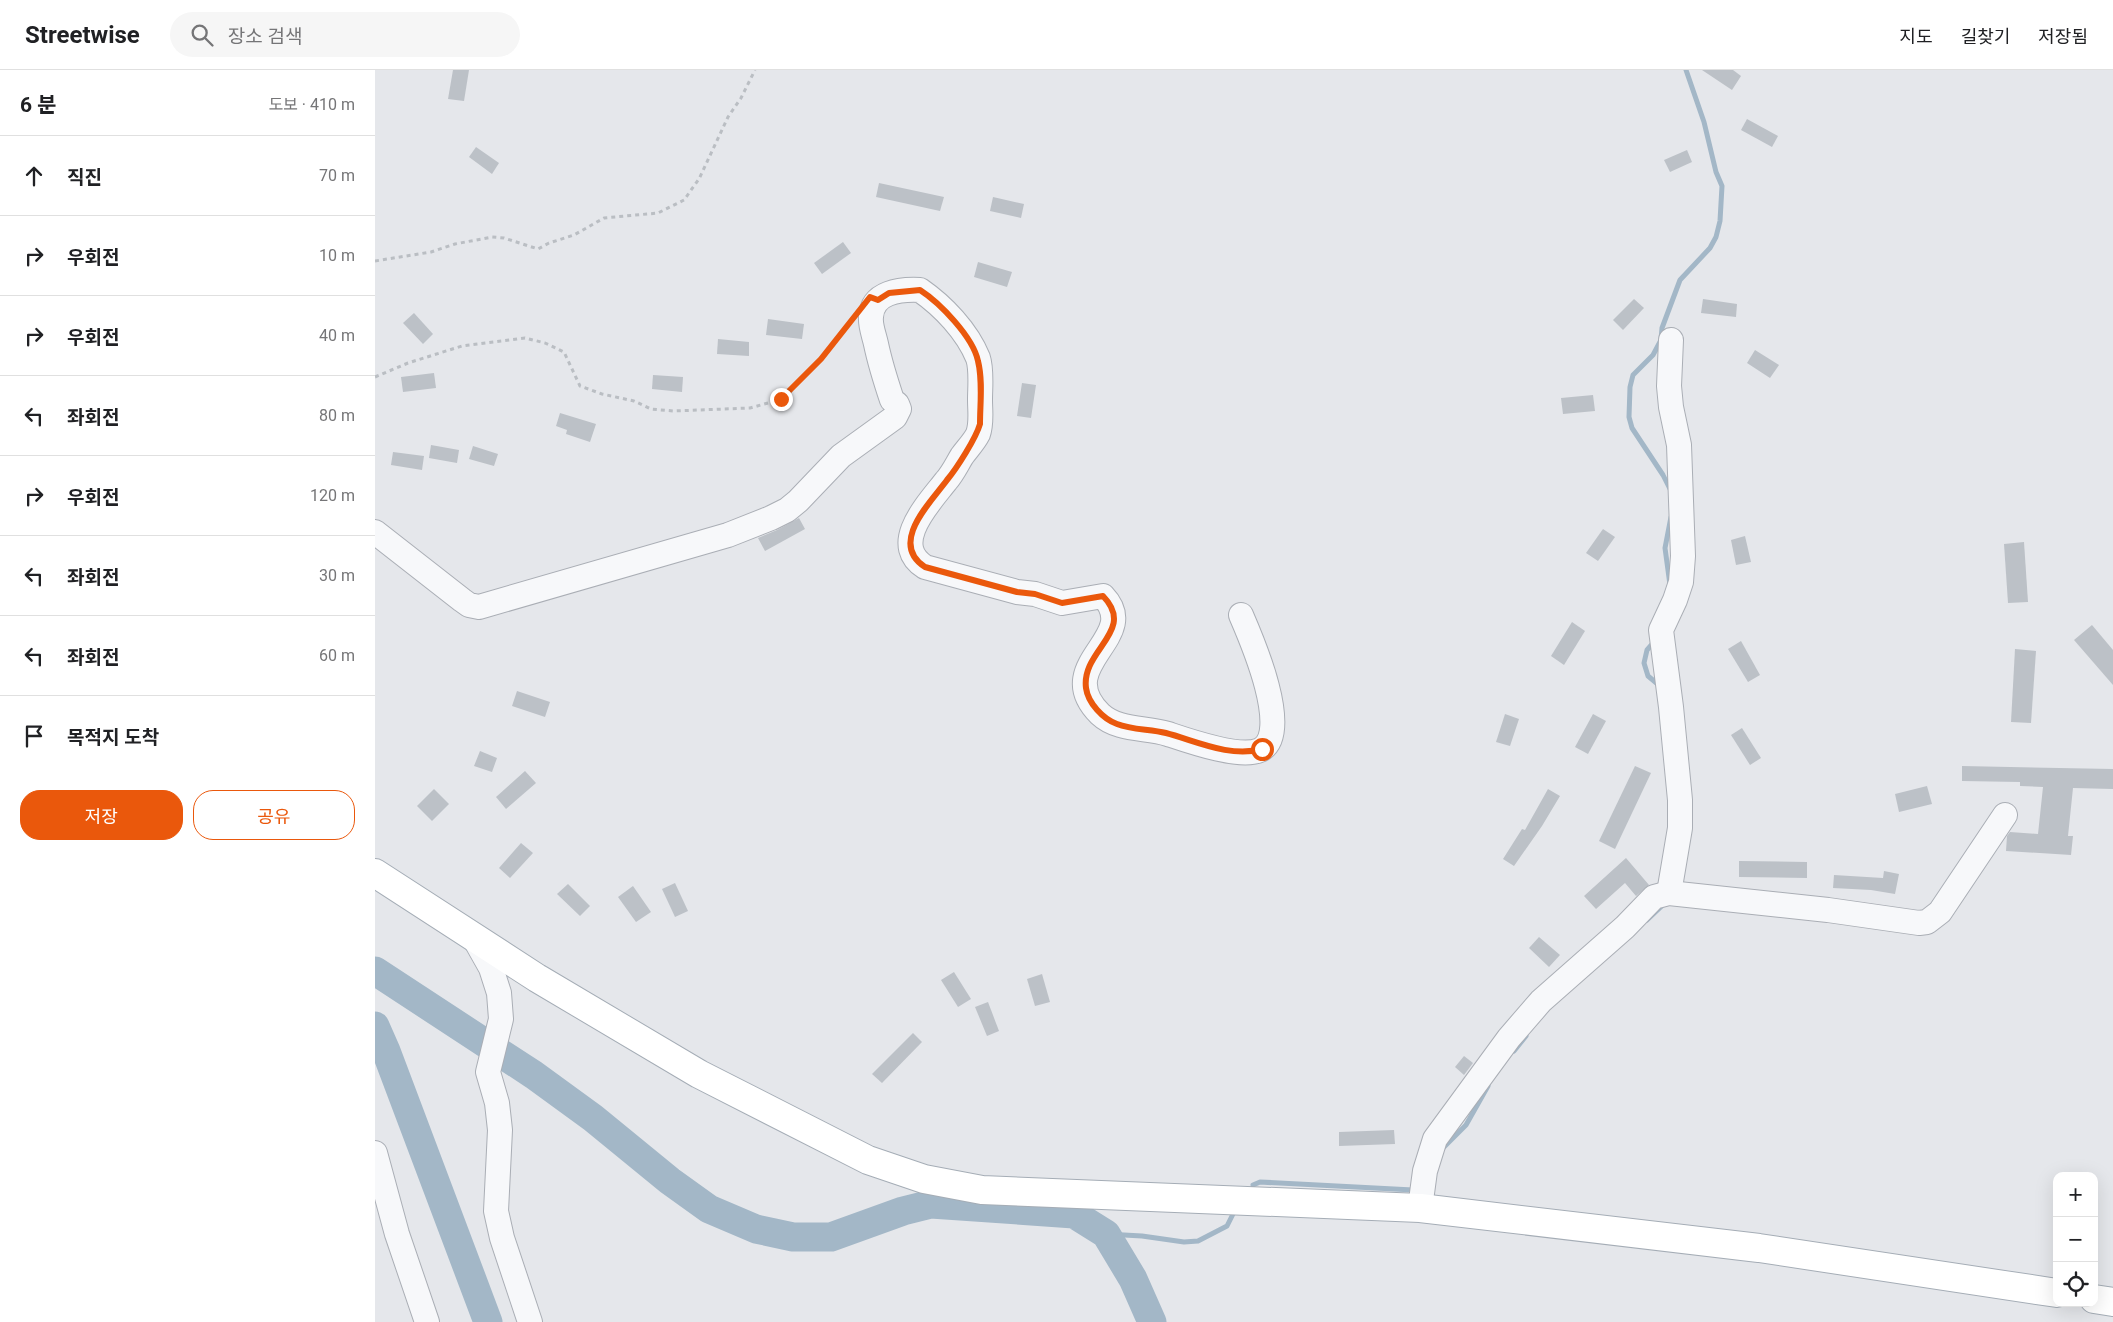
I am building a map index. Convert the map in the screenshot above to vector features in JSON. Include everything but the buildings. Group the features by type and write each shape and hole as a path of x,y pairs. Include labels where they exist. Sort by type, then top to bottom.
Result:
{"main road":[{"path":"375,873 537,978 699,1074 868,1160 923,1179 982,1190 1420,1208 1759,1248 2053,1292"},
{"path":"2098,1300 2113,1302"}],"street":[{"path":"375,532 462,600 469,605 479,607 728,535 771,518 787,510 841,456 895,417 899,409 892,400 879,359 871,319 872,310 878,300 889,293 920,290 935,300 954,321 978,359 980,424 977,435 948,480 925,505 916,523 911,544 912,554 917,562 925,567 1017,592 1035,594 1062,603 1103,596 1110,604 1114,616 1112,630 1107,641 1088,666 1086,689 1091,701 1101,714 1117,724 1167,733 1190,742 1241,752 1252,752 1262,749 1269,741 1273,724 1271,703 1262,667 1241,615"},
{"path":"1669,893 1680,828 1680,800 1672,714 1661,630 1681,582 1683,556 1679,445 1672,414 1669,386 1671,340"},
{"path":"1420,1208 1423,1180 1435,1138 1509,1038 1541,1001 1625,927 1654,897 1669,893 1828,910 1919,923 1927,922 1940,912 2005,815"},
{"path":"473,936 491,968 499,993 501,1019 488,1072 497,1103 500,1130 496,1211 502,1238 530,1322"},
{"path":"375,1153 397,1234 427,1322"}],"path":[{"path":"375,261 431,252 455,244 492,237 504,238 538,249 549,243 574,235 604,218 644,215 669,208 684,200 699,179 728,117 741,98 755,70"},
{"path":"375,377 408,363 463,346 525,338 545,343 564,352 580,386 602,394 634,401 651,409 673,411 751,408 781,399 821,359 853,318"}],"waterway":[{"path":"1671,491 1663,475 1632,428 1629,417 1630,387 1633,375 1653,355 1661,340 1662,328 1680,280 1710,248 1716,237 1720,221 1722,186 1716,172 1704,122 1686,70"},
{"path":"1670,585 1665,548 1671,517"},
{"path":"1654,642 1647,650 1644,663 1648,676 1660,686"},
{"path":"1647,920 1666,902"},
{"path":"375,971 534,1075 593,1118 670,1181 709,1209 756,1229 793,1237 831,1237 903,1211 931,1204 1074,1214 1106,1234 1133,1279 1152,1322"},
{"path":"375,1026 488,1322"},
{"path":"1514,1051 1526,1036"},
{"path":"1442,1149 1466,1125 1488,1086"},
{"path":"1253,1185 1260,1182 1413,1190"},
{"path":"1106,1234 1142,1236 1184,1242 1198,1241 1227,1226 1236,1208"}],"route":[{"path":"781,399 821,359 870,297 878,300 889,293 920,290 935,300 966,337 978,359 980,371 980,424 977,435 948,480 925,505 916,523 911,544 912,554 917,562 925,567 1017,592 1035,594 1062,603 1094,596 1103,596 1110,604 1114,616 1112,630 1107,641 1088,666 1086,689 1091,701 1101,714 1117,724 1167,733 1190,742 1241,752 1252,752 1262,749"}]}
